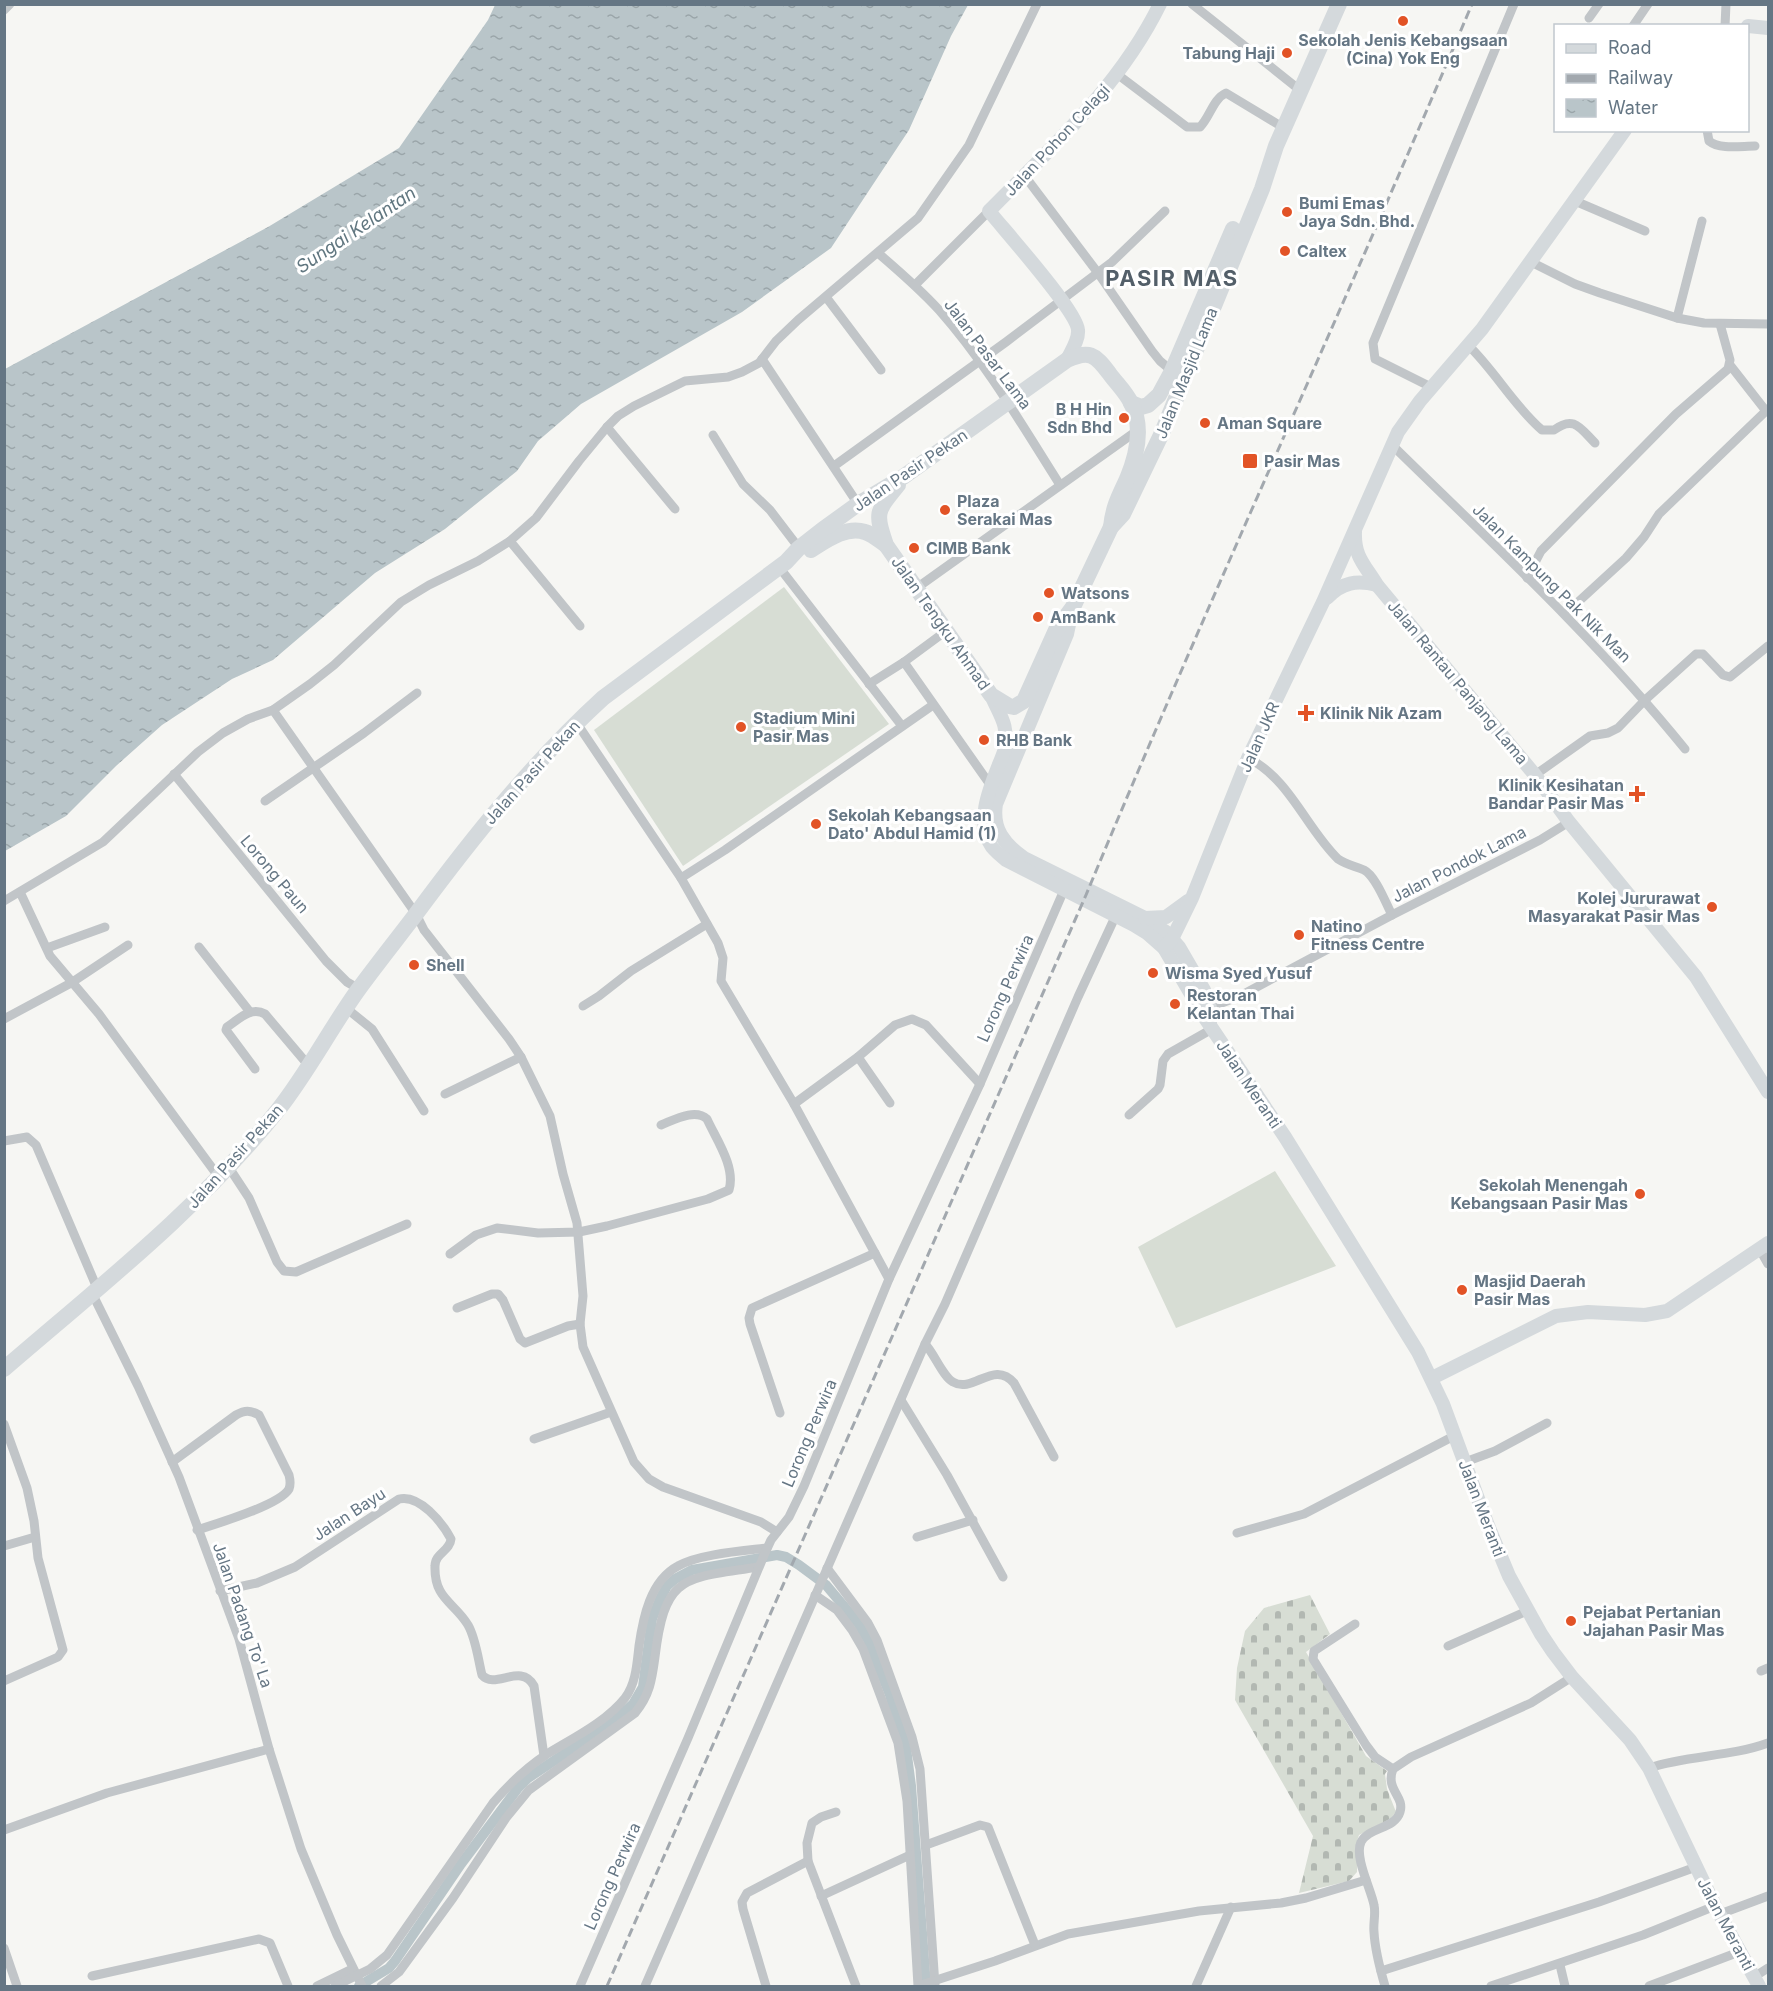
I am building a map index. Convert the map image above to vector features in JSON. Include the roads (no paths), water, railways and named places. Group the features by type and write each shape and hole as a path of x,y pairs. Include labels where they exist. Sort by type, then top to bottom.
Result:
{"highway":[{"name":"Jalan Masjid Lama","path":"1131,403 1141,407 1154,402 1172,371 1249,208 1339,4"},
{"name":"Jalan Masjid Lama","path":"1032,698 1056,630 1073,607 1111,527 1123,514 1161,435 1249,208"},
{"path":"1067,360 1084,354 1098,358 1131,403"},
{"name":"Jalan Pasir Pekan","path":"4,1369 171,1225 256,1137 309,1065 359,989 447,871 515,786 576,722 603,698 783,564 858,504 903,477 1067,360"},
{"name":"Jalan Masjid Lama","path":"1111,527 1113,509 1137,454 1138,430 1131,403"},
{"path":"886,545 879,511 903,477"},
{"path":"783,564 843,532 867,532 886,545"},
{"name":"Jalan Tengku Ahmad","path":"886,545 918,587 991,695 1014,707 1032,698"}],"street":[{"path":"4,10 10,4"},
{"path":"4,901 103,842 174,774 223,733 248,719 273,710 334,665 401,602 429,585 478,561 510,541 536,518 607,427 634,406 685,381 694,378 728,377 752,368 762,360 776,341 860,265 878,253 918,218 969,145 1037,4"},
{"name":"Jalan Pohon Celagi","path":"989,212 1103,93 1160,4"},
{"path":"1192,4 1301,91"},
{"path":"1431,387 1376,359 1372,348 1373,343 1514,4"},
{"path":"1589,18 1599,4"},
{"path":"1634,24 1648,4"},
{"path":"1725,24 1726,4"},
{"path":"1749,26 1768,28"},
{"path":"1117,74 1188,127 1200,127 1220,96 1226,93 1284,128"},
{"name":"Jalan JKR","path":"1168,943 1192,898 1248,758 1323,602 1391,444 1406,419 1431,387 1482,329 1624,132"},
{"path":"1707,132 1709,141 1719,146 1755,146"},
{"path":"1024,176 1098,273 1160,362 1172,371"},
{"path":"1575,201 1645,231"},
{"path":"834,466 1098,273 1165,211"},
{"path":"915,285 989,212 1061,299 1076,321 1079,334 1067,360"},
{"path":"1677,318 1702,220"},
{"name":"Jalan Pasar Lama","path":"878,253 915,285 939,310 1008,402 1060,485"},
{"path":"1531,262 1600,293 1677,318 1704,323 1768,324"},
{"path":"826,297 881,370"},
{"path":"1527,578 1541,551 1676,414 1728,369 1730,360 1720,324"},
{"path":"1468,345 1542,430 1554,430 1562,424 1571,423 1580,428 1595,443"},
{"path":"762,360 858,504"},
{"path":"1565,614 1626,558 1644,537 1659,514 1767,410 1730,365"},
{"path":"607,427 675,509"},
{"path":"918,587 1138,430"},
{"path":"713,435 743,484 770,510 799,549"},
{"name":"Jalan Kampung Pak Nik Man","path":"1391,444 1565,614 1645,700 1685,749"},
{"name":"Jalan Rantau Panjang Lama","path":"1355,527 1354,541 1358,556 1377,585 1535,775 1569,822 1696,977 1768,1092"},
{"path":"510,541 580,626"},
{"path":"783,564 902,726"},
{"path":"1323,602 1335,589 1343,585 1363,581 1377,585"},
{"path":"998,843 995,822 996,804 1032,698 1067,634 1073,607"},
{"path":"869,684 946,631"},
{"path":"1535,775 1590,736 1608,733 1618,728 1696,654 1703,654 1723,675 1730,677 1768,646"},
{"path":"904,662 991,786"},
{"path":"266,801 417,693"},
{"path":"991,695 1006,728 1006,740 1005,749 991,786 984,817 985,827 998,843 1071,889 1156,924 1205,1009"},
{"path":"681,878 725,850 933,705"},
{"path":"273,710 416,914 424,930 521,1057 552,1122 579,1232 583,1296 580,1324 583,1347 634,1462 649,1479 671,1490 761,1522 777,1532"},
{"path":"576,722 681,878 707,924 722,951 721,981 794,1104 889,1279"},
{"path":"1248,758 1265,769 1283,788 1338,859 1371,876 1392,915"},
{"name":"Lorong Paun","path":"174,774 326,961 347,982 359,989"},
{"name":"Jalan Pondok Lama","path":"1205,1009 1240,996 1540,840 1569,822"},
{"name":"Lorong Perwira","path":"580,1986 688,1738 759,1566 777,1532 789,1517 804,1486 889,1279 1071,889"},
{"path":"20,892 47,948 71,983 106,1023 223,1171 249,1198 277,1262 284,1271 296,1272 407,1224"},
{"path":"1144,918 1166,917 1192,898"},
{"path":"1096,899 1116,915 1168,943"},
{"path":"645,1986 771,1701 825,1571 1116,915"},
{"path":"583,1006 631,971 707,924"},
{"path":"47,948 105,927"},
{"path":"4,1019 71,983 128,945"},
{"path":"199,947 250,1012"},
{"path":"346,1008 372,1029 424,1111"},
{"name":"Jalan Meranti","path":"1205,1009 1211,1027 1362,1258 1432,1378 1487,1523 1509,1576 1527,1611 1572,1677 1630,1740 1649,1768 1696,1867 1756,1982"},
{"path":"255,1069 226,1030 250,1012 260,1011 309,1065"},
{"path":"794,1104 858,1057 895,1025 912,1019 926,1025 980,1084"},
{"path":"1129,1115 1158,1089 1162,1061 1168,1054 1211,1027"},
{"path":"445,1094 521,1057"},
{"path":"858,1057 890,1103"},
{"path":"450,1254 476,1235 497,1228 538,1233 579,1232 708,1199 729,1190 730,1171 707,1119 703,1115 693,1114 661,1125"},
{"name":"Jalan Padang To' La","path":"4,1141 27,1137 36,1145 94,1291 172,1462 244,1657 269,1749 301,1848 357,1978"},
{"path":"1432,1378 1544,1320 1557,1316 1588,1312 1645,1315 1666,1311 1766,1244 1768,1264"},
{"path":"780,1413 750,1324 752,1308 875,1253"},
{"path":"458,1308 492,1294 498,1294 503,1300 520,1339 525,1343 568,1326 580,1324"},
{"path":"925,1344 948,1379 955,1384 968,1383 999,1374 1009,1376 1054,1457"},
{"path":"901,1400 1003,1577"},
{"path":"172,1462 236,1415 244,1411 252,1411 259,1415 289,1475 291,1482 289,1489 283,1494 246,1513 197,1530"},
{"path":"534,1439 611,1412"},
{"path":"1465,1462 1495,1451 1547,1423"},
{"path":"4,1424 27,1488 38,1558 63,1650 58,1657 4,1681"},
{"path":"1237,1533 1304,1514 1455,1436"},
{"name":"Jalan Bayu","path":"220,1592 278,1575 328,1546 399,1499 406,1497 415,1499 423,1505 451,1539 449,1547 435,1561 436,1578 444,1599 471,1631 482,1675 489,1680 524,1676 531,1680 534,1686 544,1756"},
{"path":"916,1537 972,1520"},
{"path":"4,1546 35,1537"},
{"path":"334,1986 357,1978 381,1962 493,1803 517,1777 544,1756 601,1720 625,1697 636,1670 643,1622 652,1594 662,1580 676,1566 690,1561 720,1555 766,1551"},
{"path":"381,1986 399,1971 428,1934 518,1803 545,1778 635,1713 643,1703 651,1687 660,1625 671,1594 679,1586 704,1576 759,1566"},
{"path":"825,1571 868,1623 884,1654 917,1754 926,1845 934,1983"},
{"path":"816,1592 842,1616 858,1639 871,1666 898,1743 903,1771 910,1855 918,1986 934,1983 1068,1934 1231,1907 1281,1903 1366,1880"},
{"path":"1448,1646 1527,1611"},
{"path":"1355,1624 1314,1651 1313,1659 1351,1723 1375,1757 1393,1769"},
{"path":"1385,1986 1373,1930 1375,1907 1359,1854 1362,1840 1366,1835 1395,1820 1400,1814 1401,1807 1398,1798 1390,1784 1393,1769 1411,1757 1530,1702 1572,1677"},
{"path":"1649,1768 1741,1751 1768,1743"},
{"path":"4,1830 106,1792 269,1749"},
{"path":"836,1812 812,1823 807,1843 808,1861 855,1986"},
{"path":"926,1845 980,1825 988,1827 1035,1945"},
{"path":"821,1896 910,1855"},
{"path":"766,1986 743,1909 744,1898 747,1893 808,1861"},
{"path":"1381,1971 1599,1902 1696,1867"},
{"path":"1491,1986 1560,1965 1718,1910 1768,1896"},
{"path":"1196,1986 1231,1907"},
{"path":"92,1976 259,1939 270,1944 288,1986"},
{"path":"4,1948 17,1986"},
{"path":"1648,1986 1739,1952"},
{"path":"1560,1965 1565,1986"},
{"path":"1756,1982 1768,1968"},
{"path":"318,1986 357,1978"}],"water":[{"name":"Sungai Kelantan","path":"495,5 968,5 951,36 909,130 831,248 742,312 581,404 538,441 517,471 445,529 375,573 273,660 232,679 162,725 116,766 66,816 5,851 5,369 268,227 399,148 488,20"}],"waterway":[{"path":"359,1986 389,1968 395,1961 461,1864 518,1788 528,1778 614,1721 633,1704 643,1687 652,1619 667,1586 692,1570 777,1555 786,1557 826,1585 858,1623 868,1640 890,1695 906,1748 911,1786 926,1986"}],"railway":[{"path":"607,1986 1086,895 1472,4"}],"place":[{"name":"Sekolah Jenis Kebangsaan (Cina) Yok Eng","path":"1403,21"},
{"name":"Tabung Haji","path":"1287,53"},
{"name":"Bumi Emas Jaya Sdn. Bhd.","path":"1287,212"},
{"name":"Caltex","path":"1285,251"},
{"name":"B H Hin Sdn Bhd","path":"1124,418"},
{"name":"Aman Square","path":"1205,423"},
{"name":"Pasir Mas","path":"1250,461"},
{"name":"Plaza Serakai Mas","path":"945,510"},
{"name":"CIMB Bank","path":"914,548"},
{"name":"Watsons","path":"1049,593"},
{"name":"AmBank","path":"1038,617"},
{"name":"Klinik Nik Azam","path":"1306,713"},
{"name":"Stadium Mini Pasir Mas","path":"741,727"},
{"name":"RHB Bank","path":"984,740"},
{"name":"Klinik Kesihatan Bandar Pasir Mas","path":"1637,794"},
{"name":"Sekolah Kebangsaan Dato' Abdul Hamid (1)","path":"816,824"},
{"name":"Kolej Jururawat Masyarakat Pasir Mas","path":"1712,907"},
{"name":"Natino Fitness Centre","path":"1299,935"},
{"name":"Shell","path":"414,965"},
{"name":"Wisma Syed Yusuf","path":"1153,973"},
{"name":"Restoran Kelantan Thai","path":"1175,1004"},
{"name":"Sekolah Menengah Kebangsaan Pasir Mas","path":"1640,1194"},
{"name":"Masjid Daerah Pasir Mas","path":"1462,1290"},
{"name":"Pejabat Pertanian Jajahan Pasir Mas","path":"1571,1621"}],"district":[{"name":"PASIR MAS","path":"1172,278"}]}
